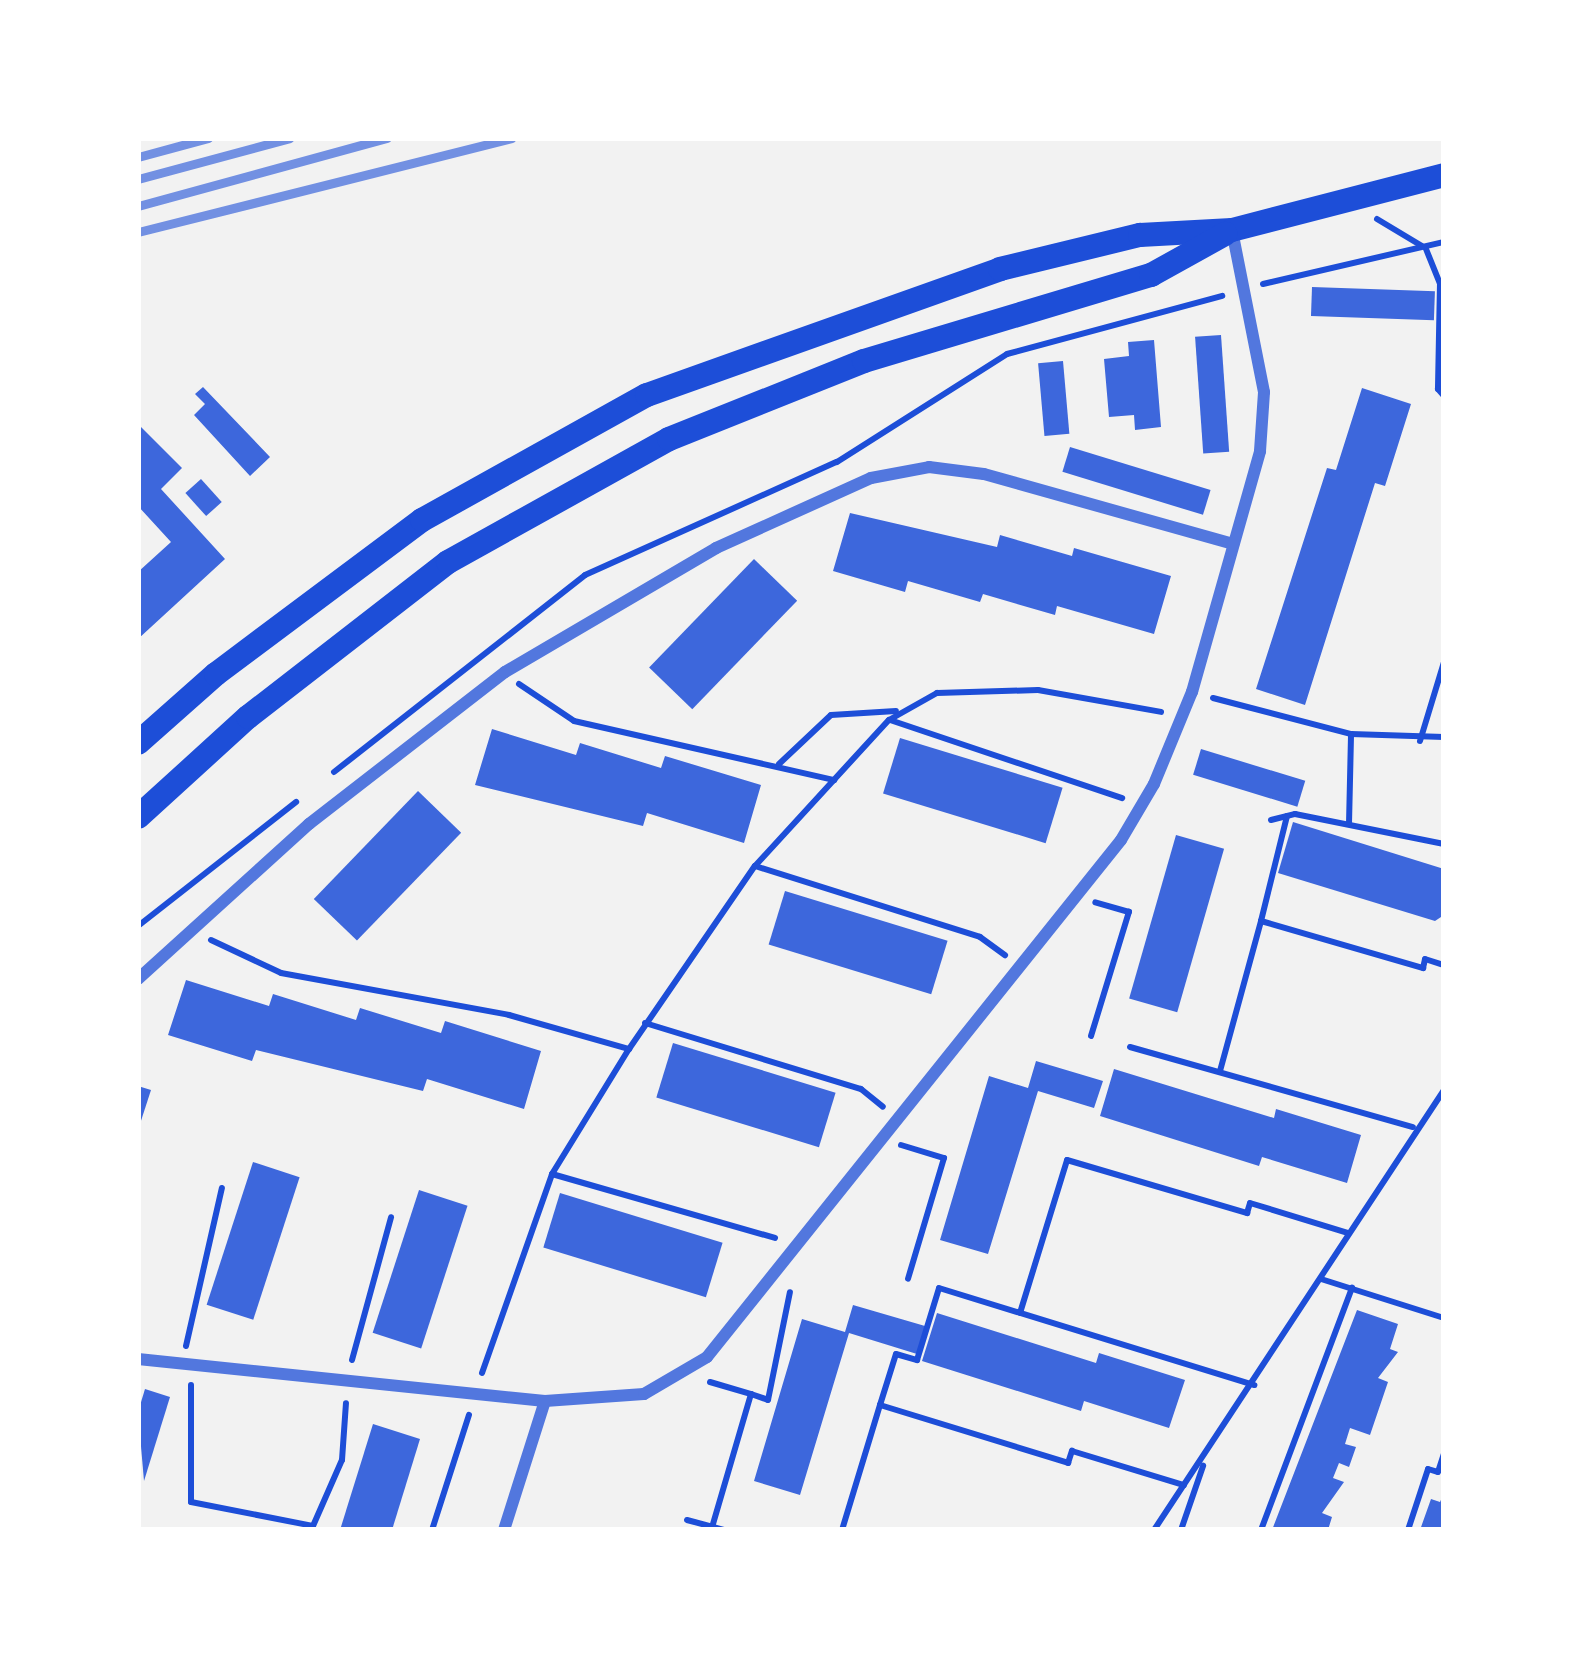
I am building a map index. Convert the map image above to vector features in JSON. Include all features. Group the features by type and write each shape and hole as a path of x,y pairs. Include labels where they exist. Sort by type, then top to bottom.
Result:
{"main road":[{"path":"138,743 216,674 422,520 647,395 845,317 1000,269 1140,235 1232,230 1444,175"},
{"path":"138,817 248,717 448,562 669,439 864,361 1151,275 1232,230"}],"street":[{"path":"138,1359 348,1376 545,1401 644,1394 684,1375 800,1245 1140,809 1192,692 1260,451 1264,392 1232,230"},
{"path":"138,979 191,925 505,672 716,548 900,470 984,474 1233,544"},
{"path":"504,1530 545,1401"}],"path":[{"path":"1345,200 1425,248 1442,283 1438,389 1444,396"},
{"path":"1247,288 1444,242"},
{"path":"1420,741 1444,662"},
{"path":"505,672 574,721 834,780"},
{"path":"432,1530 552,1174 628,1049 755,866 889,720 937,693 1039,690 1182,718"},
{"path":"1192,692 1351,734 1420,741 1444,737"},
{"path":"779,764 831,715 899,711"},
{"path":"889,720 1097,784"},
{"path":"1349,824 1351,734"},
{"path":"1220,1071 1287,816"},
{"path":"1271,820 1287,816 1349,824 1444,844"},
{"path":"755,866 980,937"},
{"path":"1076,896 1129,912 1091,1036"},
{"path":"1261,921 1423,968 1425,959 1444,964"},
{"path":"191,925 281,973 508,1015 628,1049"},
{"path":"646,1023 861,1089"},
{"path":"1130,1047 1413,1126"},
{"path":"1154,1530 1254,1385 1413,1126 1444,1090"},
{"path":"883,1139 944,1158 908,1279"},
{"path":"1020,1313 1067,1160 1247,1213 1250,1203 1348,1233"},
{"path":"552,1174 800,1245 768,1400 684,1375"},
{"path":"222,1188 190,1310 186,1451 191,1502 313,1526 342,1460 348,1376 392,1217"},
{"path":"1321,1279 1444,1318"},
{"path":"842,1530 896,1354 917,1360 939,1288 1254,1385"},
{"path":"1261,1530 1352,1288"},
{"path":"712,1527 751,1394"},
{"path":"880,1405 1068,1463 1072,1450 1186,1486"},
{"path":"1180,1530 1208,1452"},
{"path":"1408,1530 1428,1469 1438,1472 1444,1454"},
{"path":"689,1523 724,1530"}],"building":[{"path":"1312,287 1435,291 1434,320 1311,316"},
{"path":"1221,335 1229,452 1203,454 1195,337"},
{"path":"1154,340 1161,427 1135,430 1134,415 1109,417 1104,359 1129,356 1128,342"},
{"path":"1063,361 1069,434 1044,436 1038,363"},
{"path":"203,387 270,457 250,476 194,415 205,404 195,394"},
{"path":"1362,388 1411,404 1385,486 1375,483 1305,705 1256,689 1327,468 1336,470"},
{"path":"138,424 182,468 161,489 225,559 138,639 138,572 171,542 138,506"},
{"path":"1070,447 1211,490 1203,515 1062,472"},
{"path":"201,479 222,502 206,516 185,493"},
{"path":"850,513 997,547 1000,535 1072,556 1074,548 1171,576 1154,634 1057,606 1055,615 983,594 980,602 908,581 905,592 833,571"},
{"path":"754,559 797,601 692,709 649,668"},
{"path":"492,729 576,755 580,743 661,768 665,756 761,785 744,843 647,813 643,826 475,785"},
{"path":"900,738 1063,788 1046,843 883,793"},
{"path":"1201,749 1305,781 1297,807 1193,775"},
{"path":"418,791 461,833 357,941 314,899"},
{"path":"1293,822 1444,869 1444,915 1435,921 1278,873"},
{"path":"1176,835 1224,849 1177,1012 1129,998"},
{"path":"785,891 948,941 931,994 769,945"},
{"path":"186,980 269,1006 273,994 356,1020 360,1008 441,1033 445,1021 541,1051 524,1109 427,1079 423,1091 256,1050 252,1061 168,1035"},
{"path":"673,1043 836,1093 819,1147 656,1098"},
{"path":"1036,1061 1103,1081 1094,1108 1038,1091 988,1254 940,1240 989,1076 1028,1088"},
{"path":"1114,1069 1274,1118 1276,1109 1361,1135 1347,1183 1262,1157 1259,1166 1100,1116"},
{"path":"138,1086 151,1090 139,1127 138,1127"},
{"path":"253,1162 300,1177 253,1320 207,1305"},
{"path":"419,1190 468,1206 421,1348 373,1333"},
{"path":"560,1193 723,1243 706,1297 543,1248"},
{"path":"853,1305 925,1326 917,1354 849,1333 800,1495 754,1481 802,1319 845,1332"},
{"path":"1357,1310 1398,1324 1390,1349 1398,1352 1378,1378 1388,1382 1370,1435 1350,1428 1345,1444 1356,1447 1349,1467 1339,1463 1333,1478 1344,1482 1322,1513 1332,1517 1328,1530 1272,1530"},
{"path":"937,1313 1096,1363 1099,1353 1185,1380 1169,1428 1084,1401 1081,1411 922,1361"},
{"path":"145,1389 170,1397 144,1481 138,1412"},
{"path":"373,1424 420,1439 392,1530 340,1530"},
{"path":"1444,1493 1444,1530 1420,1530 1431,1499 1440,1502"}],"railway":[{"path":"138,157 208,138"},
{"path":"138,179 290,138"},
{"path":"138,206 387,138"},
{"path":"138,232 511,138"}]}
